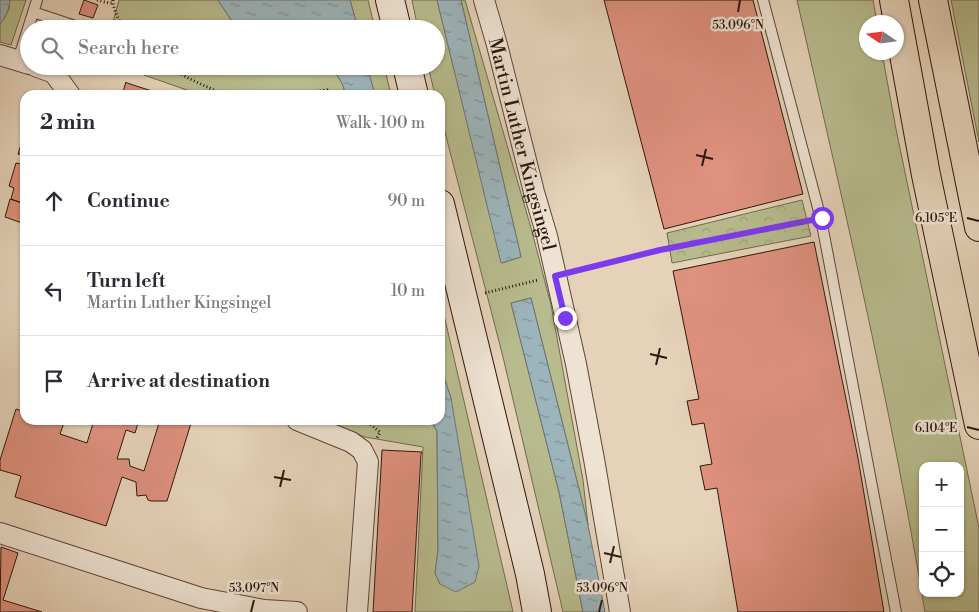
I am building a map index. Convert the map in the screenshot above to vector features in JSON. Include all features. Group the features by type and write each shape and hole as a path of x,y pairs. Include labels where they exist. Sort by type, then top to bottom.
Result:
{"highway":[{"path":"894,0 926,175 979,425"},
{"path":"933,0 979,227"}],"street":[{"path":"390,0 395,20"},
{"name":"Martin Luther Kingsingel","path":"484,0 547,236 576,364 588,423 620,612"},
{"path":"56,75 67,90"},
{"path":"408,75 413,90"},
{"path":"445,224 530,574 537,612"},
{"path":"309,425 351,442 362,450 368,462 357,612"},
{"path":"0,533 201,598 264,610 297,612"}],"lane":[{"path":"31,20 37,0"},
{"path":"762,0 822,218 896,612"},
{"path":"33,12 57,20"}],"path":[{"path":"97,0 108,4 112,2 119,20"},
{"path":"182,75 213,90"},
{"path":"463,298 660,250 822,218"}],"green space":[{"path":"10,0 26,0 11,45 0,42 0,24 9,9"},
{"path":"119,0 218,0 231,20 113,20"},
{"path":"350,0 368,0 373,20 356,20"},
{"path":"412,0 437,0 442,20 416,20"},
{"path":"461,0 465,0 531,228 551,305 583,480 588,525 531,298 511,303 559,492 583,612 563,612 503,357 445,132 445,90 434,90 430,75 445,75 445,32 502,263 521,257"},
{"path":"797,0 873,0 876,15 859,15 859,60 883,60 979,528 979,612 925,612 922,597 964,597 964,462 919,462 919,576 882,381"},
{"path":"951,0 979,0 979,142"},
{"path":"144,75 337,75 344,90 187,90"},
{"path":"369,75 386,75 390,90 374,90"},
{"path":"802,200 811,236 672,263 667,233"},
{"path":"445,320 513,612 415,612 423,447 365,437 335,425 433,425 437,431 438,550 435,573 440,584 451,398 445,381"}],"water":[{"path":"0,0 10,0 7,13 0,24"},
{"path":"218,0 350,0 356,20 231,20"},
{"path":"437,0 461,0 521,257 501,263 445,33 445,20 442,20"},
{"path":"337,75 369,75 374,90 344,90"},
{"path":"531,298 588,525 605,612 583,612 559,492 511,303"},
{"path":"445,381 451,398 479,566 475,582 456,592 440,584 435,573 438,550 437,431 433,425 445,425"}],"building":[{"path":"84,0 98,5 93,18 79,14"},
{"path":"604,0 753,0 803,194 664,229"},
{"path":"126,82 149,90 124,90"},
{"path":"16,163 20,164 20,202 11,199 14,188 9,186"},
{"path":"10,199 20,202 20,222 5,217"},
{"path":"814,242 858,458 884,612 738,612 717,488 705,490 700,466 712,464 704,423 692,425 687,401 699,399 673,271"},
{"path":"16,409 20,410 20,425 63,425 60,434 87,443 92,425 137,425 135,433 126,430 117,459 129,459 130,466 144,471 158,425 190,425 167,501 151,501 148,500 146,495 137,496 136,482 122,477 106,526 15,497 21,476 0,470 0,460"},
{"path":"382,450 422,452 412,612 373,612"},
{"path":"1,547 18,553 3,600 42,612 0,612"}],"route":[{"path":"565,318 555,276 660,250 822,218"}]}
